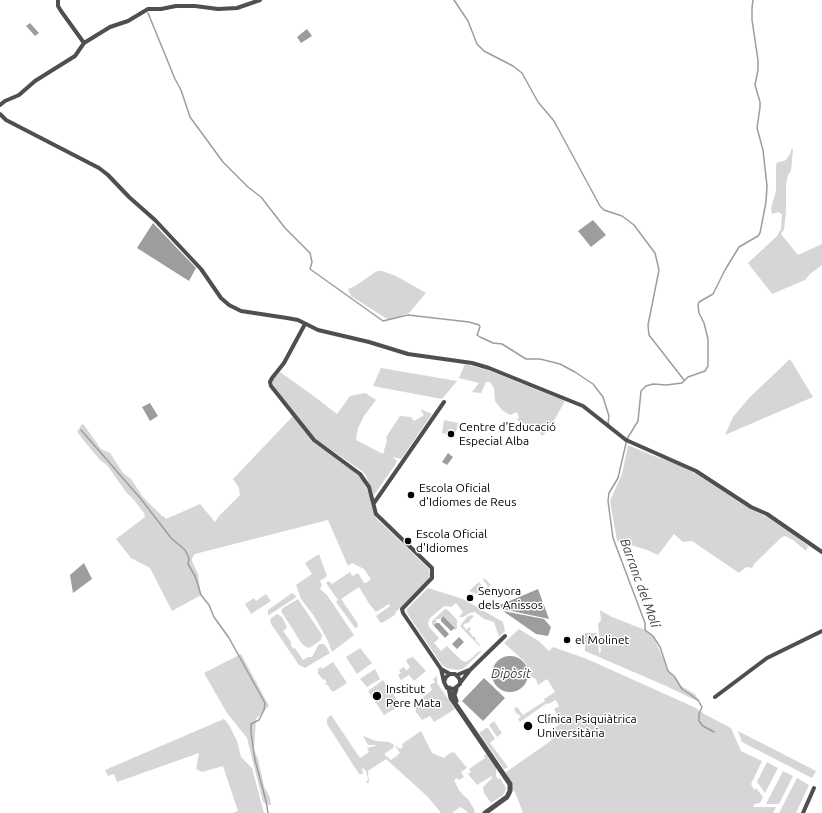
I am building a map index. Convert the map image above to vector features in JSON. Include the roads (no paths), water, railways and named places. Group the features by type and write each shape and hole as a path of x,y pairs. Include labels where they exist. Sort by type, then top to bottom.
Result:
{"street":[{"path":"58,0 58,6 61,11 84,43"},
{"path":"0,105 5,101 19,95 35,81 75,56 84,43 110,27 128,21 148,9 161,10 176,6 196,6 218,9 237,8 260,0"},
{"path":"0,114 6,120 99,168 108,175 129,197 155,220 201,269 221,298 229,305 241,311 298,320 318,330 376,344 408,354 472,363 489,368 583,406 626,440 696,470 751,506 767,514 822,552"},
{"path":"305,324 284,363 272,378 270,382 271,386 314,440 360,474 369,487 376,514 432,568 432,578 402,609 403,614 441,669 445,685 449,688 451,698 510,784 510,791 507,797 485,813"},
{"path":"374,503 444,402"},
{"path":"715,697 767,658 822,631"},
{"path":"458,707 454,695 456,688 470,670 505,636"},
{"path":"441,669 450,674 456,675 470,670"},
{"path":"444,682 446,677 450,674"},
{"path":"456,675 460,679 460,683"},
{"path":"449,688 456,688"},
{"path":"803,813 814,788"}],"water":[{"path":"30,23 39,33 35,36 26,26"},
{"path":"307,29 312,36 301,43 297,37"},
{"path":"593,220 606,235 591,247 578,231"},
{"path":"153,223 196,268 189,281 137,248"},
{"path":"150,403 158,416 150,421 142,407"},
{"path":"448,453 453,457 447,465 442,462"},
{"path":"84,563 92,579 73,593 70,575"},
{"path":"538,589 549,619 502,609 500,605"},
{"path":"503,611 544,619 551,627 548,636 536,634"},
{"path":"443,616 455,628 451,631 441,621"},
{"path":"439,623 449,634 445,638 435,627 434,625"},
{"path":"459,637 464,642 457,649 452,644"},
{"name":"Dipòsit","path":"514,656 523,661 527,667 527,681 523,687 514,692 506,692 497,687 493,681 492,670 497,661 503,657"},
{"name":"Dipòsit","path":"484,678 505,698 483,721 462,701"}],"waterway":[{"path":"454,0 468,21 477,44 484,51 513,66 522,73 538,102 554,121 600,206 604,210 622,216 634,225 655,253 659,270 648,325 649,335 684,380"},
{"name":"Barranc del Molí","path":"714,732 703,726 699,721 699,714 702,707 698,700 682,689 674,676 668,671 660,647 653,636 645,630 645,623 613,538 608,501 609,493 618,478 627,439 638,421 641,391 646,386 653,384 666,385 682,383 688,377 705,371 708,366 708,339 704,323 699,313 699,302 713,294 739,247 758,236 760,233 766,202 767,186 763,150 757,128 760,102 755,85 758,60 752,20 753,0"},
{"path":"148,13 181,90 190,117 223,162 248,187 261,197 285,228 310,253 312,262 310,269 383,321 408,315 469,322 479,325 480,327 477,335 480,337 493,343 502,344 526,359 540,359 560,364 593,384 603,397 609,416 609,424"},
{"path":"81,430 141,499 171,538 185,550 189,558 188,564 195,576 201,595 209,605 214,617 229,638 265,703 264,710 259,720 251,724 251,733 255,760 268,813"}],"place":[{"name":"Centre d'Educació Especial Alba","path":"451,434"},
{"name":"Escola Oficial d'Idiomes de Reus","path":"411,495"},
{"name":"Escola Oficial d'Idiomes","path":"408,541"},
{"name":"Senyora dels Anissos","path":"470,598"},
{"name":"el Molinet","path":"567,640"},
{"name":"Institut Pere Mata","path":"377,696"},
{"name":"Clínica Psiquiàtrica Universitària","path":"528,726"}]}
